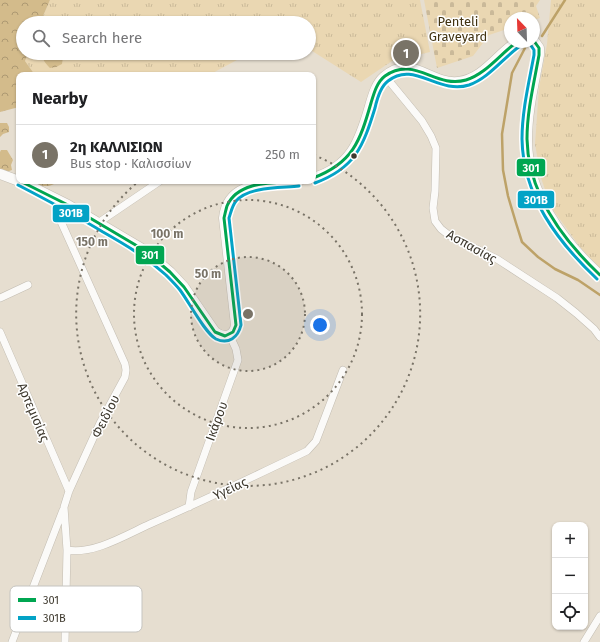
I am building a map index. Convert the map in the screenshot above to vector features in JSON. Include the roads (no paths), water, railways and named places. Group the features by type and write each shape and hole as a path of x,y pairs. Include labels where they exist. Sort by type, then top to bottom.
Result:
{"main road":[{"path":"316,177 330,172 351,153 360,139 376,89 386,76 393,71 404,67 415,69 442,81 464,81 480,74 508,48"},
{"path":"539,48 530,103 527,139 534,180 544,205 554,222 580,255 600,275"},
{"path":"0,174 16,180"},
{"path":"26,184 68,205 132,242 158,260 184,287 215,332 219,335 230,336 234,332 236,325 224,218 228,204 234,195 245,188 271,184"}],"street":[{"name":"Ασπασίας","path":"386,76 422,121 436,148 434,208 435,221 441,229 450,236 497,259 557,298 581,317 600,337"},
{"path":"98,223 156,184"},
{"name":"Φειδίου","path":"66,586 67,550 64,507 69,491 100,423 125,377 126,370 58,215 59,211 68,205"},
{"path":"0,298 28,286"},
{"name":"Αρτεμισίας","path":"0,332 69,491"},
{"name":"Ικάρου","path":"189,507 191,492 238,360 236,349 230,336"},
{"name":"Υγείας","path":"67,550 78,552 99,546 189,507 300,454 312,446 316,441 343,370"},
{"path":"34,586 64,507"},
{"path":"584,642 600,616"},
{"path":"12,642 16,632"},
{"name":"Φειδίου","path":"65,632 65,642"}],"waterway":[{"path":"542,36 565,0"},
{"path":"525,48 512,73 502,134 503,170 508,196 516,223 522,242 538,257 555,269 578,280 600,295"}],"place":[{"name":"2η ΚΑΛΛΙΣΙΩΝ","path":"406,53"}],"park label":[{"name":"Penteli Graveyard","path":"458,28"}]}
